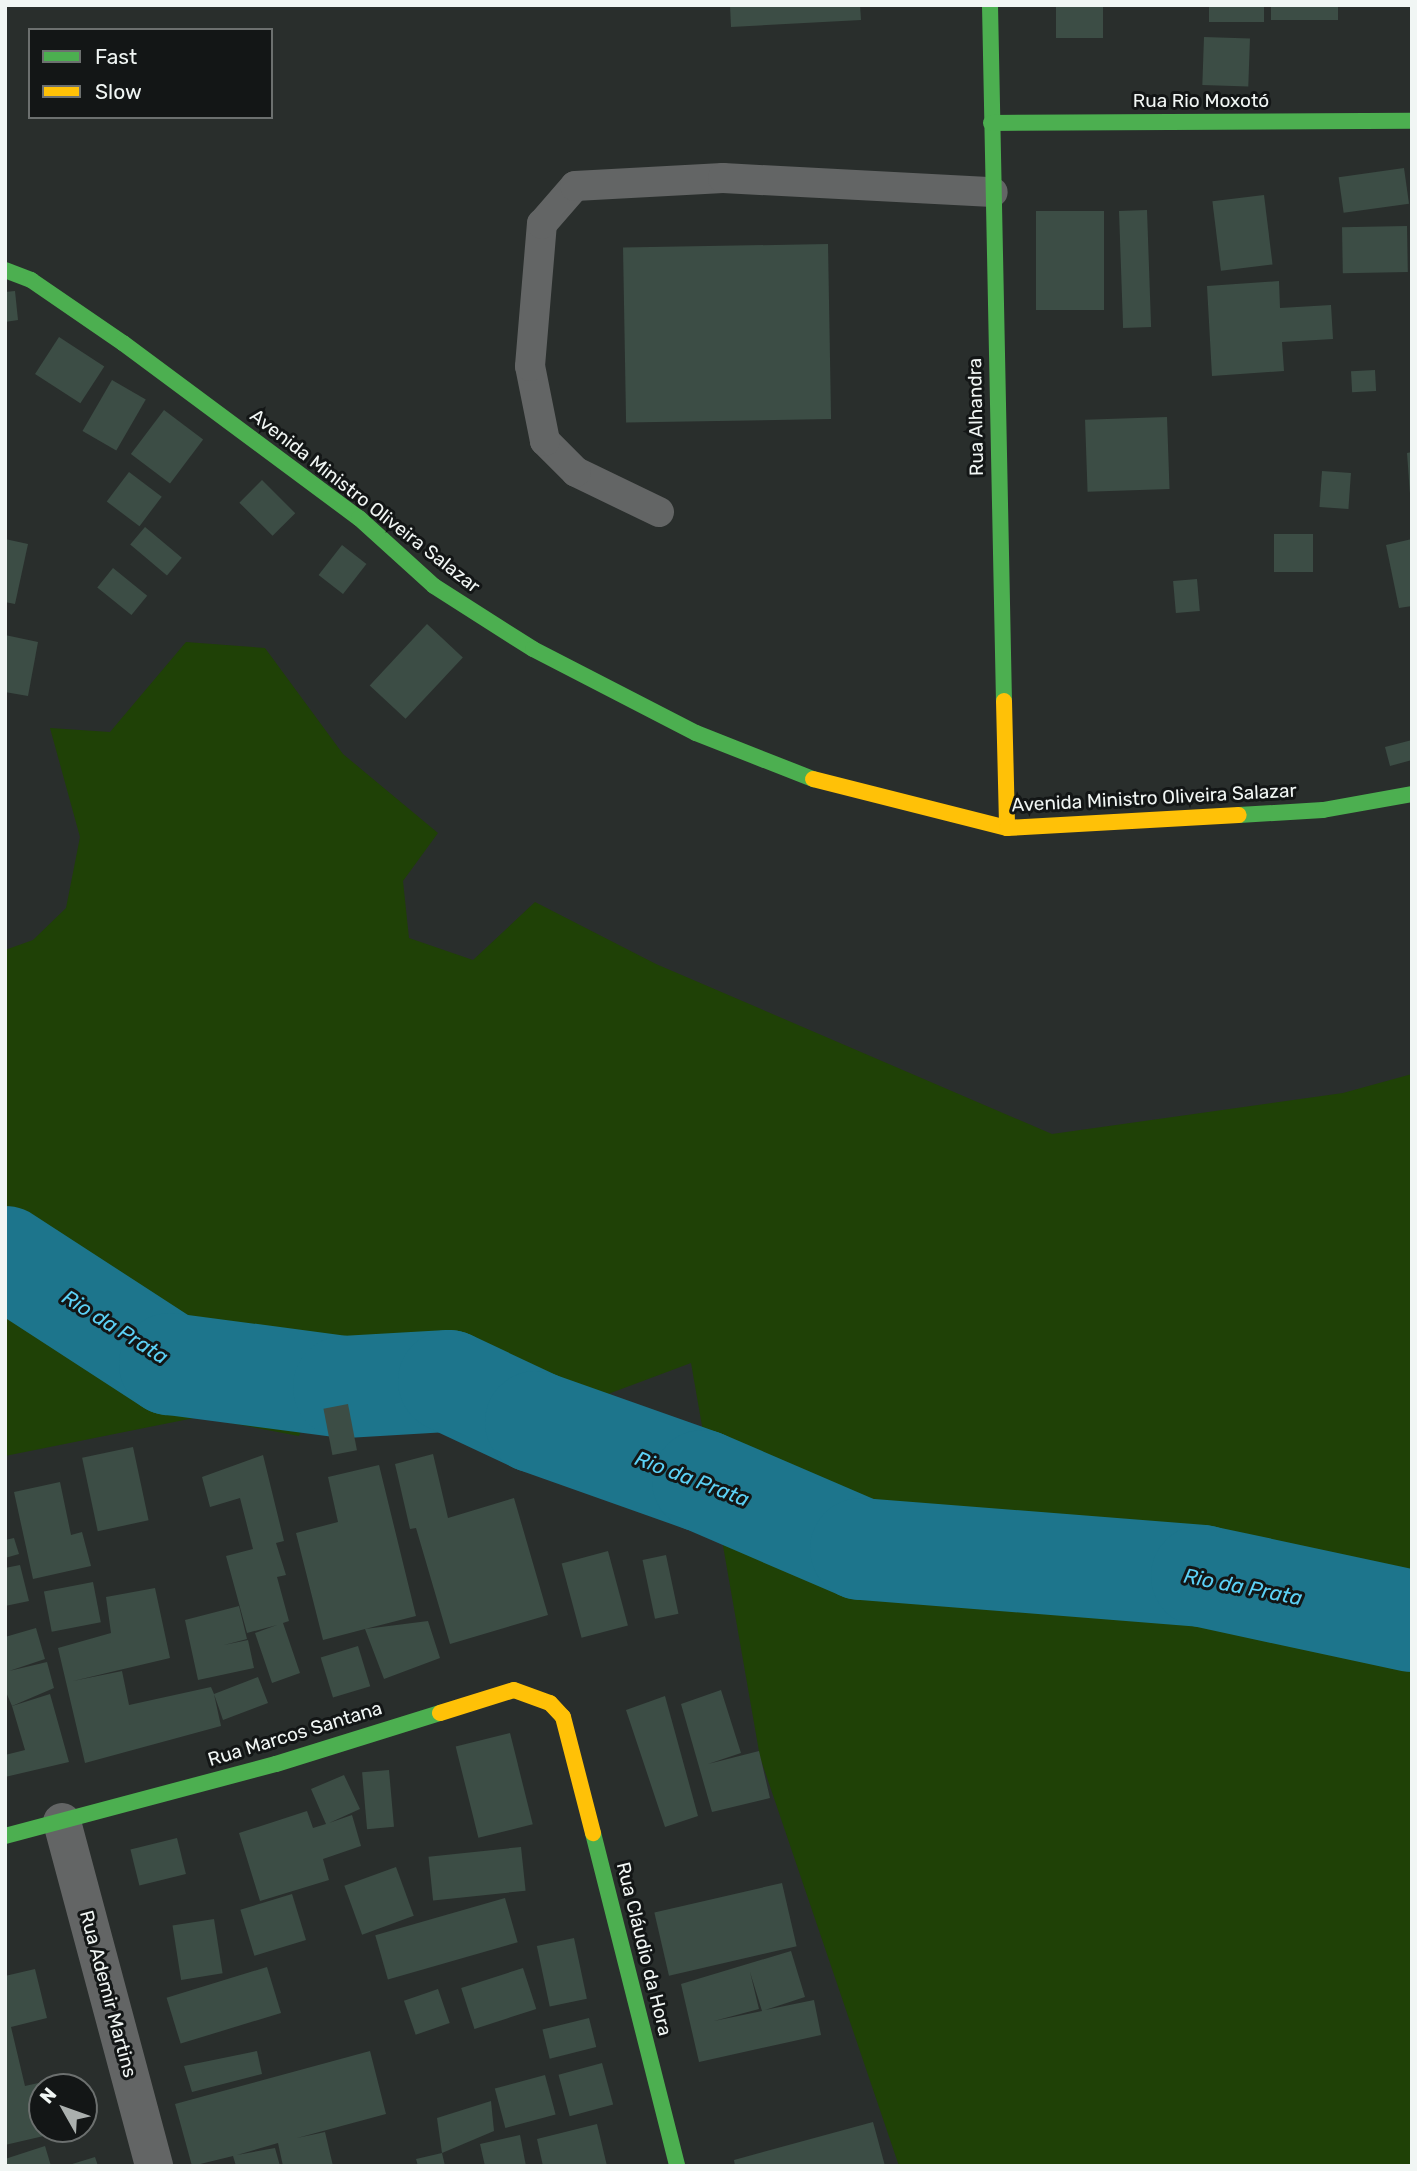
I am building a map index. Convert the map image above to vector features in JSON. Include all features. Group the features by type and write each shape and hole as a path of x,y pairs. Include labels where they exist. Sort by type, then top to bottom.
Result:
{"street":[{"name":"Rua Alhandra","path":"990,5 1007,828"},
{"name":"Rua Rio Moxotó","path":"991,123 1412,121"},
{"name":"Avenida Ministro Oliveira Salazar","path":"5,270 30,280 123,343 359,518 434,586 533,649 696,733 811,779 1007,828 1323,810 1412,794"},
{"name":"Rua Marcos Santana","path":"5,1836 276,1764 514,1689 550,1703 563,1717 570,1743"},
{"name":"Rua Cláudio da Hora","path":"570,1743 677,2166"},
{"name":"Rua Ademir Martins","path":"62,1822 154,2166"}],"lane":[{"path":"659,512 576,472 545,441 530,366 542,224 575,186 723,178 992,192"}],"green space":[{"path":"186,642 265,648 343,754 438,833 403,881 409,938 473,960 535,902 656,964 1052,1134 1343,1093 1412,1074 1412,2166 899,2166 760,1757 691,1363 584,1403 496,1354 335,1348 299,1436 199,1417 5,1456 5,950 33,940 66,908 80,837 50,728 110,732"}],"building":[{"path":"730,5 860,5 861,20 731,27"},
{"path":"1056,5 1103,5 1103,38 1056,38"},
{"path":"1209,5 1264,5 1264,22 1209,22"},
{"path":"1271,5 1338,5 1338,20 1271,20"},
{"path":"1204,37 1250,39 1248,87 1202,85"},
{"path":"1404,168 1409,204 1344,213 1339,177"},
{"path":"1264,195 1273,264 1221,271 1212,201"},
{"path":"1147,210 1151,327 1123,328 1119,211"},
{"path":"1036,211 1104,211 1104,310 1036,310"},
{"path":"1407,226 1408,272 1343,273 1342,227"},
{"path":"828,244 831,419 626,423 623,248"},
{"path":"1279,281 1280,308 1331,305 1333,339 1282,342 1284,371 1212,376 1207,286"},
{"path":"15,291 18,320 5,322 5,292"},
{"path":"59,337 104,366 80,403 35,374"},
{"path":"1375,370 1376,391 1352,392 1351,371"},
{"path":"112,380 146,400 116,451 82,431"},
{"path":"164,410 203,439 170,483 131,454"},
{"path":"1167,417 1170,489 1088,492 1085,420"},
{"path":"1412,452 1412,494 1410,494 1407,453"},
{"path":"1322,471 1351,473 1348,509 1319,507"},
{"path":"129,472 162,497 139,526 107,502"},
{"path":"262,480 295,513 273,536 239,503"},
{"path":"145,527 182,558 167,575 130,545"},
{"path":"1274,534 1313,534 1313,572 1274,572"},
{"path":"5,539 28,544 15,604 5,602"},
{"path":"1412,539 1412,606 1399,608 1386,545"},
{"path":"342,545 366,564 343,594 319,575"},
{"path":"113,568 147,596 131,615 97,587"},
{"path":"1197,579 1200,611 1176,613 1173,581"},
{"path":"427,624 463,657 406,719 370,685"},
{"path":"5,635 38,642 28,696 5,692"},
{"path":"1412,740 1412,760 1390,766 1385,747"},
{"path":"348,1404 357,1450 332,1455 323,1409"},
{"path":"133,1447 149,1520 98,1531 82,1458"},
{"path":"433,1454 448,1518 514,1498 548,1615 450,1644 416,1528 410,1529 395,1464"},
{"path":"263,1455 284,1541 276,1543 286,1575 277,1577 289,1621 283,1623 300,1673 272,1683 255,1633 277,1625 247,1633 226,1556 253,1549 240,1498 210,1507 202,1477"},
{"path":"379,1465 416,1616 323,1640 296,1533 338,1522 328,1477"},
{"path":"60,1482 71,1535 82,1532 91,1566 33,1579 14,1492"},
{"path":"14,1538 19,1554 5,1558 5,1540"},
{"path":"608,1551 628,1625 582,1638 562,1563"},
{"path":"666,1555 678,1614 655,1619 643,1560"},
{"path":"20,1565 29,1601 5,1606 5,1568"},
{"path":"93,1582 101,1622 52,1632 44,1592"},
{"path":"155,1588 170,1658 73,1681 122,1671 129,1705 211,1687 221,1726 85,1763 58,1648 111,1633 106,1597"},
{"path":"239,1606 247,1639 224,1645 248,1640 254,1668 198,1680 185,1620"},
{"path":"428,1621 440,1658 384,1679 365,1629"},
{"path":"36,1628 45,1659 9,1671 47,1662 54,1688 12,1706 5,1690 5,1637"},
{"path":"358,1646 370,1686 333,1698 321,1657"},
{"path":"258,1677 268,1703 223,1720 214,1694"},
{"path":"721,1690 741,1753 708,1764 759,1751 770,1798 712,1812 681,1704"},
{"path":"50,1694 69,1762 5,1777 5,1755 25,1750 12,1706"},
{"path":"665,1696 698,1816 665,1827 626,1710"},
{"path":"510,1733 533,1824 478,1838 456,1747"},
{"path":"389,1770 394,1827 367,1829 362,1772"},
{"path":"344,1775 360,1809 329,1823 352,1815 361,1846 323,1859 329,1880 260,1901 239,1833 307,1811 313,1828 326,1824 311,1789"},
{"path":"177,1838 186,1874 139,1886 130,1850"},
{"path":"521,1847 526,1891 433,1900 429,1857"},
{"path":"396,1867 414,1916 362,1935 344,1886"},
{"path":"782,1883 797,1946 669,1976 654,1912"},
{"path":"292,1894 306,1940 254,1956 240,1910"},
{"path":"505,1898 518,1942 388,1979 375,1935"},
{"path":"214,1919 223,1973 181,1980 173,1926"},
{"path":"574,1938 587,1999 550,2007 537,1946"},
{"path":"791,1951 805,1997 765,2010 814,2000 821,2035 699,2062 681,1984","holes":["750,1972 762,2011 714,2021 759,2009"]},
{"path":"267,1967 281,2013 181,2044 167,1998"},
{"path":"523,1968 536,2009 474,2029 461,1988"},
{"path":"35,1969 47,2018 11,2027 25,2086 28,2085 28,2140 5,2145 5,1976"},
{"path":"438,1989 450,2023 416,2035 404,2001"},
{"path":"589,2018 596,2047 550,2059 542,2030"},
{"path":"257,2051 262,2074 192,2092 184,2066"},
{"path":"370,2051 386,2114 297,2138 325,2132 333,2166 283,2166 278,2143 237,2155 275,2148 280,2166 236,2166 233,2156 192,2166 175,2104"},
{"path":"602,2063 613,2105 570,2116 559,2075"},
{"path":"545,2075 556,2115 505,2128 495,2088"},
{"path":"491,2101 494,2131 442,2153 437,2118"},
{"path":"873,2122 885,2166 735,2166 734,2160"},
{"path":"597,2124 607,2166 543,2166 537,2139"},
{"path":"520,2135 526,2166 485,2166 480,2144"},
{"path":"45,2146 51,2166 5,2166 5,2159"},
{"path":"442,2153 445,2166 418,2166 416,2159"},
{"path":"95,2157 98,2166 69,2166 69,2165"}],"waterway":[{"name":"Rio da Prata","path":"5,1257 170,1364 344,1387 449,1381 536,1422 703,1481 861,1549 1202,1576 1412,1621"}],"traffic: fast":[{"path":"990,5 1004,701"},
{"path":"991,123 1412,121"},
{"path":"5,270 31,280 123,343 359,518 434,586 533,649 696,733 813,779"},
{"path":"1239,815 1323,810 1412,794"},
{"path":"5,1836 276,1764 440,1713"},
{"path":"593,1833 677,2166"}],"traffic: slow":[{"path":"1004,701 1007,828"},
{"path":"813,779 1007,828 1239,815"},
{"path":"440,1713 514,1690 550,1703 563,1717 593,1833"}]}
